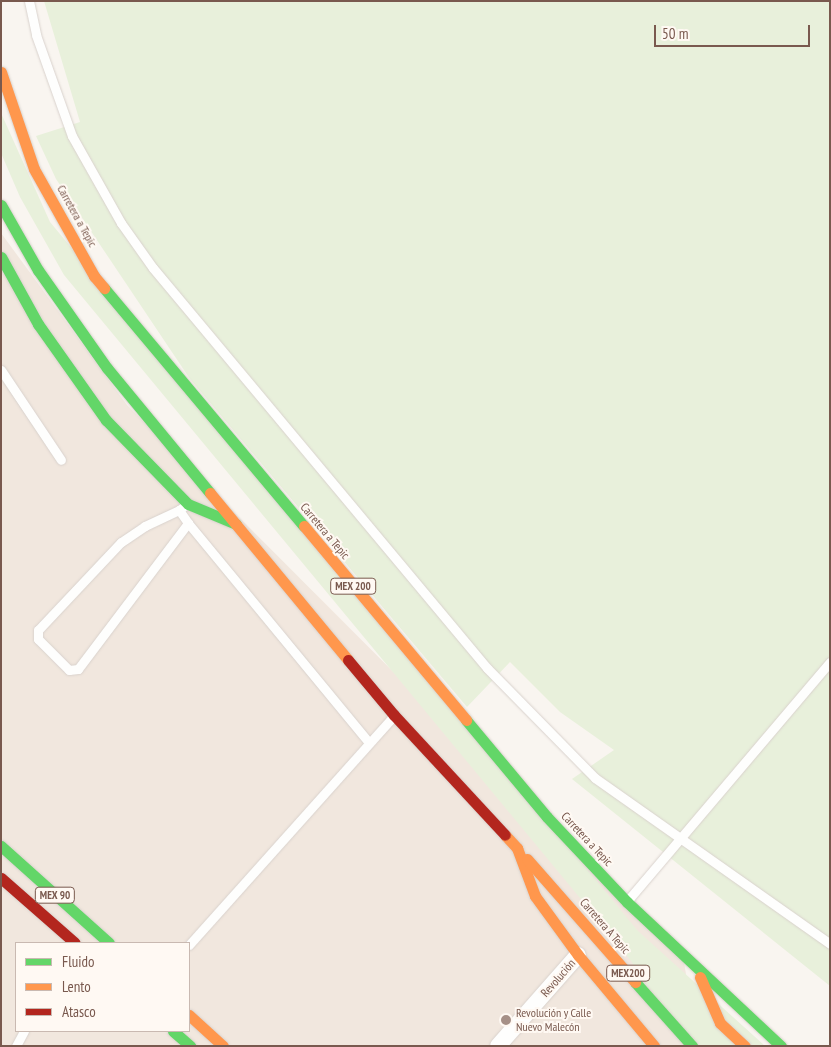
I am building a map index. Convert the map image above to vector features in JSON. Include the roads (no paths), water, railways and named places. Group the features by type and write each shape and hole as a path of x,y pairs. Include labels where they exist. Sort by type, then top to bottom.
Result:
{"main road":[{"name":"Carretera a Tepic","path":"1,72 34,169 94,276 477,736 547,817 627,902 781,1046"},
{"path":"1,205 38,270 107,368 394,715 517,848 535,896 578,955 654,1046"},
{"path":"1,257 38,324 106,420 184,507 236,524"},
{"name":"MEX 90","path":"1,846 74,934"},
{"name":"Carretera A Tepic","path":"517,848 692,1046"},
{"name":"MEX 90","path":"1,878 74,934 105,942"},
{"path":"695,967 720,1022 745,1046"},
{"path":"190,1016 223,1046"},
{"path":"174,1032 190,1046"}],"street":[{"name":"Revolución","path":"498,1046 578,955"}],"lane":[{"path":"29,1 36,35 72,136 121,223 153,268 487,668 595,778 830,944"},
{"path":"1,370 61,460"},
{"path":"188,523 78,669 69,670 38,639 38,630 121,542 146,526 184,507 208,490"},
{"path":"184,507 188,523 368,741"},
{"path":"627,902 830,662"},
{"path":"190,944 368,741 394,715"},
{"path":"16,1046 23,1032"}],"place":[{"name":"Revolución y Calle Nuevo Malecón","path":"506,1020"}]}
